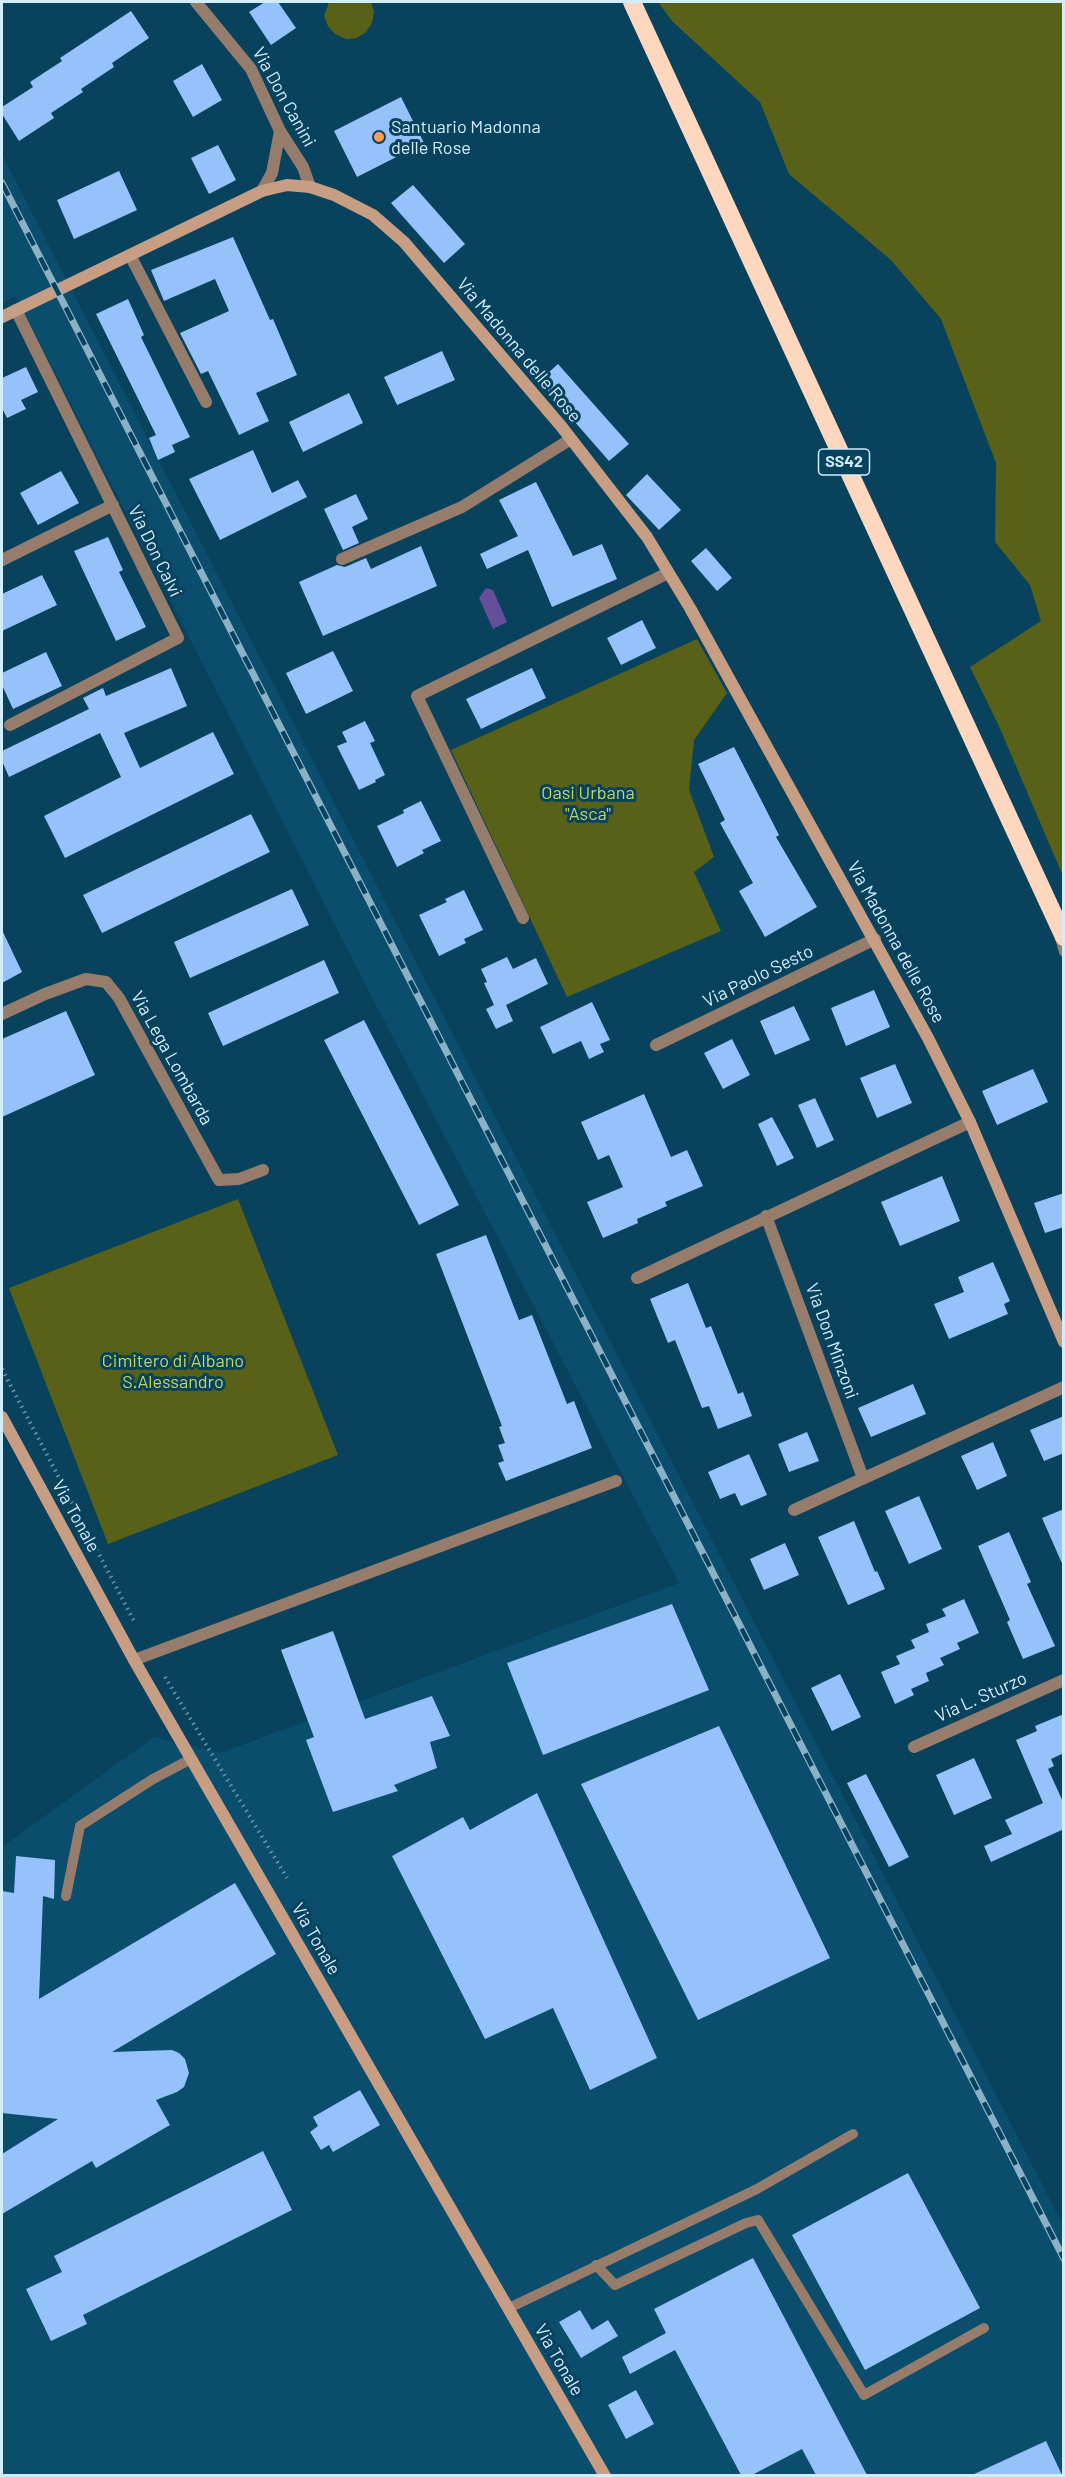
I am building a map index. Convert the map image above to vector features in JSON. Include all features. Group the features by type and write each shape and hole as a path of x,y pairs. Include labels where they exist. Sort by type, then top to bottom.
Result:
{"highway":[{"name":"SS42","path":"632,2 1060,930"}],"street":[{"name":"Via Don Canini","path":"196,2 251,69 280,131 303,167 310,187"},
{"path":"262,191 272,173 280,131"},
{"name":"Via Madonna delle Rose","path":"2,317 262,191 287,185 310,187 334,195 373,215 404,242 571,439 647,537 875,939 928,1038 970,1122 1064,1342"},
{"path":"130,255 206,402"},
{"name":"Via Don Calvi","path":"10,725 178,638 16,310"},
{"path":"342,559 462,507 571,439"},
{"path":"2,560 113,505"},
{"path":"523,918 417,696 668,573"},
{"name":"Via Paolo Sesto","path":"656,1045 875,939"},
{"name":"Via Lega Lombarda","path":"2,1014 45,994 86,979 106,982 119,998 219,1180 239,1179 263,1170"},
{"path":"636,1278 970,1122"},
{"name":"Via Don Minzoni","path":"766,1216 863,1478"},
{"path":"794,1510 1064,1387"},
{"name":"Via Tonale","path":"2,1417 134,1660 605,2475"},
{"path":"134,1660 616,1481"},
{"name":"Via L. Sturzo","path":"914,1748 1064,1680"}],"lane":[{"path":"1060,930 1064,952"},
{"path":"66,1896 80,1826 153,1779 191,1759"},
{"path":"509,2308 757,2189 853,2134"},
{"path":"596,2265 615,2285 746,2223 758,2220 864,2395 984,2328"}],"path":[{"path":"2,1369 152,1654 287,1878"}],"shaded area":[{"path":"2,154 1063,2225 1063,2475 2,2475 2,1847 154,1737 220,1753 679,1583 367,988 16,296 2,303"},
{"path":"486,588 493,590 507,622 493,629 479,598"}],"green space":[{"path":"329,2 371,2 374,12 372,23 366,32 357,38 346,39 335,34 328,26 324,16"},
{"path":"658,2 1063,2 1063,876 998,724 970,667 1041,621 1030,585 995,542 996,463 941,319 891,260 789,174 760,102 672,21"},
{"name":"Oasi Urbana \"Asca\"","path":"697,639 727,693 694,740 689,790 714,857 694,872 721,931 567,997 451,750"},
{"name":"Cimitero di Albano S.Alessandro","path":"238,1199 338,1455 108,1544 9,1288"}],"building":[{"path":"265,2 278,2 296,28 271,45 249,12"},
{"path":"131,11 149,38 112,63 114,67 81,89 83,92 51,113 54,118 19,141 2,114 2,107 33,87 30,82 62,61 60,58"},
{"path":"202,64 222,100 193,117 173,81"},
{"name":"Santuario Madonna delle Rose","path":"401,97 424,143 357,177 334,131"},
{"path":"218,145 236,180 209,194 191,158"},
{"path":"119,171 137,210 74,239 57,200"},
{"path":"413,185 465,244 444,263 391,203"},
{"path":"233,237 297,375 256,393 269,421 239,435 208,371 201,374 180,333 229,311 215,279 164,301 151,270"},
{"path":"128,299 144,335 141,337 190,437 172,445 175,452 158,460 149,438 156,435 96,314"},
{"path":"442,351 455,380 397,405 384,377"},
{"path":"558,364 629,444 609,461 539,381"},
{"path":"26,367 38,392 21,400 26,409 7,418 2,408 2,378"},
{"path":"349,393 363,423 303,452 289,422"},
{"path":"253,450 272,493 298,480 307,497 220,540 189,479"},
{"path":"61,471 79,503 38,525 20,493"},
{"path":"647,474 681,510 659,530 626,495"},
{"path":"536,482 573,556 602,544 617,579 552,607 528,550 487,569 480,554 518,536 499,500"},
{"path":"356,494 368,519 352,527 359,543 343,550 324,509"},
{"path":"108,537 123,570 119,572 146,627 116,641 74,551"},
{"path":"421,546 437,586 323,636 299,582 337,565 345,567 366,558 371,569"},
{"path":"706,548 732,578 717,591 691,561"},
{"path":"42,575 57,605 2,631 2,594"},
{"path":"642,620 656,648 621,665 607,638"},
{"path":"333,651 353,691 306,714 286,673"},
{"path":"46,652 62,686 13,709 2,685 2,673"},
{"path":"171,668 187,706 124,733 140,768 213,732 234,774 65,858 44,816 121,777 100,733 9,777 2,761 2,751 89,709 83,698 103,688 106,696"},
{"path":"532,668 546,698 481,729 466,699"},
{"path":"365,721 375,741 370,743 385,775 359,790 337,746 347,742 342,732"},
{"path":"734,747 779,835 776,837 817,907 765,937 739,891 753,883 720,823 725,820 698,764"},
{"path":"421,801 441,841 422,850 424,853 397,867 377,826 404,813 403,810"},
{"path":"251,814 270,852 102,933 83,895"},
{"path":"292,889 309,925 190,978 174,942"},
{"path":"464,890 483,930 464,939 466,943 439,956 419,915 447,902 445,899"},
{"path":"2,930 22,972 2,983"},
{"path":"507,957 513,969 536,958 548,984 506,1005 513,1021 496,1029 486,1009 494,1005 484,983 487,982 481,969"},
{"path":"324,960 339,993 223,1046 208,1013"},
{"path":"874,990 890,1027 846,1046 831,1008"},
{"path":"592,1002 610,1040 600,1044 604,1052 589,1059 581,1041 553,1054 540,1027"},
{"path":"794,1006 810,1040 775,1055 760,1021"},
{"path":"66,1011 95,1075 2,1117 2,1039"},
{"path":"364,1020 459,1205 419,1225 324,1040"},
{"path":"732,1039 750,1075 723,1089 704,1053"},
{"path":"895,1064 912,1103 877,1118 860,1078"},
{"path":"1033,1069 1048,1102 997,1125 982,1091"},
{"path":"644,1094 671,1157 687,1150 703,1186 665,1202 667,1206 637,1219 638,1223 603,1238 587,1202 623,1187 609,1155 598,1160 581,1122"},
{"path":"815,1098 834,1140 817,1148 798,1105"},
{"path":"772,1117 794,1158 777,1166 758,1124"},
{"path":"942,1176 960,1221 900,1246 881,1202"},
{"path":"1064,1193 1064,1227 1045,1233 1034,1203"},
{"path":"486,1235 519,1320 532,1315 567,1404 574,1401 592,1448 506,1481 498,1463 504,1461 498,1445 505,1443 499,1427 502,1426 436,1254"},
{"path":"993,1262 1010,1301 1004,1304 1008,1314 949,1339 934,1304 964,1292 958,1277"},
{"path":"688,1283 706,1328 711,1326 738,1394 743,1392 752,1416 718,1429 709,1406 702,1408 675,1340 668,1343 650,1299"},
{"path":"913,1384 926,1414 871,1437 858,1408"},
{"path":"1064,1416 1064,1453 1044,1461 1030,1430"},
{"path":"807,1432 819,1461 789,1472 778,1444"},
{"path":"993,1442 1007,1476 977,1490 961,1456"},
{"path":"749,1454 767,1495 741,1506 735,1493 720,1499 708,1472"},
{"path":"919,1496 942,1549 909,1564 885,1511"},
{"path":"1064,1509 1064,1568 1042,1518"},
{"path":"854,1521 875,1572 877,1571 885,1589 848,1605 818,1537"},
{"path":"1009,1532 1031,1582 1027,1584 1055,1646 1023,1659 1007,1622 1010,1620 978,1546"},
{"path":"785,1543 799,1575 764,1590 750,1559"},
{"path":"964,1599 979,1633 957,1643 960,1649 940,1658 944,1665 926,1673 929,1681 911,1689 914,1695 895,1704 881,1672 900,1664 896,1656 915,1648 911,1640 929,1632 926,1624 946,1616 942,1609"},
{"path":"672,1604 709,1690 543,1755 507,1663"},
{"path":"333,1631 365,1719 432,1696 450,1736 430,1742 437,1768 394,1785 398,1791 333,1812 306,1740 314,1737 281,1650"},
{"path":"840,1674 861,1717 832,1731 811,1688"},
{"path":"1064,1714 1064,1753 1051,1759 1054,1766 1048,1769 1064,1804 1064,1829 991,1862 984,1846 1012,1834 1005,1820 1043,1803 1016,1740 1037,1731 1035,1726"},
{"path":"719,1726 830,1958 698,2020 581,1784"},
{"path":"974,1758 992,1798 954,1815 936,1775"},
{"path":"866,1774 909,1857 889,1867 847,1783"},
{"path":"537,1793 657,2058 590,2090 553,2008 485,2039 392,1856 463,1817 470,1830"},
{"path":"16,1856 55,1860 54,1899 43,1896 39,1999 235,1883 276,1954 112,2052 172,2050 185,2059 189,2073 184,2087 156,2100 170,2125 96,2168 92,2161 2,2214 2,2154 58,2119 2,2113 2,1891 14,1893"},
{"path":"360,2090 380,2125 333,2152 329,2145 321,2150 310,2132 318,2126 313,2117"},
{"path":"263,2151 292,2210 83,2315 87,2324 51,2341 26,2289 62,2272 54,2256"},
{"path":"908,2173 980,2308 865,2370 792,2235"},
{"path":"753,2258 867,2475 816,2475 802,2449 752,2475 741,2475 675,2350 630,2374 622,2357 666,2333 654,2309"},
{"path":"580,2310 592,2330 608,2320 618,2336 581,2358 559,2322"},
{"path":"636,2390 654,2424 626,2439 608,2405"},
{"path":"1046,2441 1062,2475 972,2475"}],"railway":[{"path":"2,183 1064,2259"}],"place":[{"name":"Santuario Madonna delle Rose","path":"379,137"}]}
